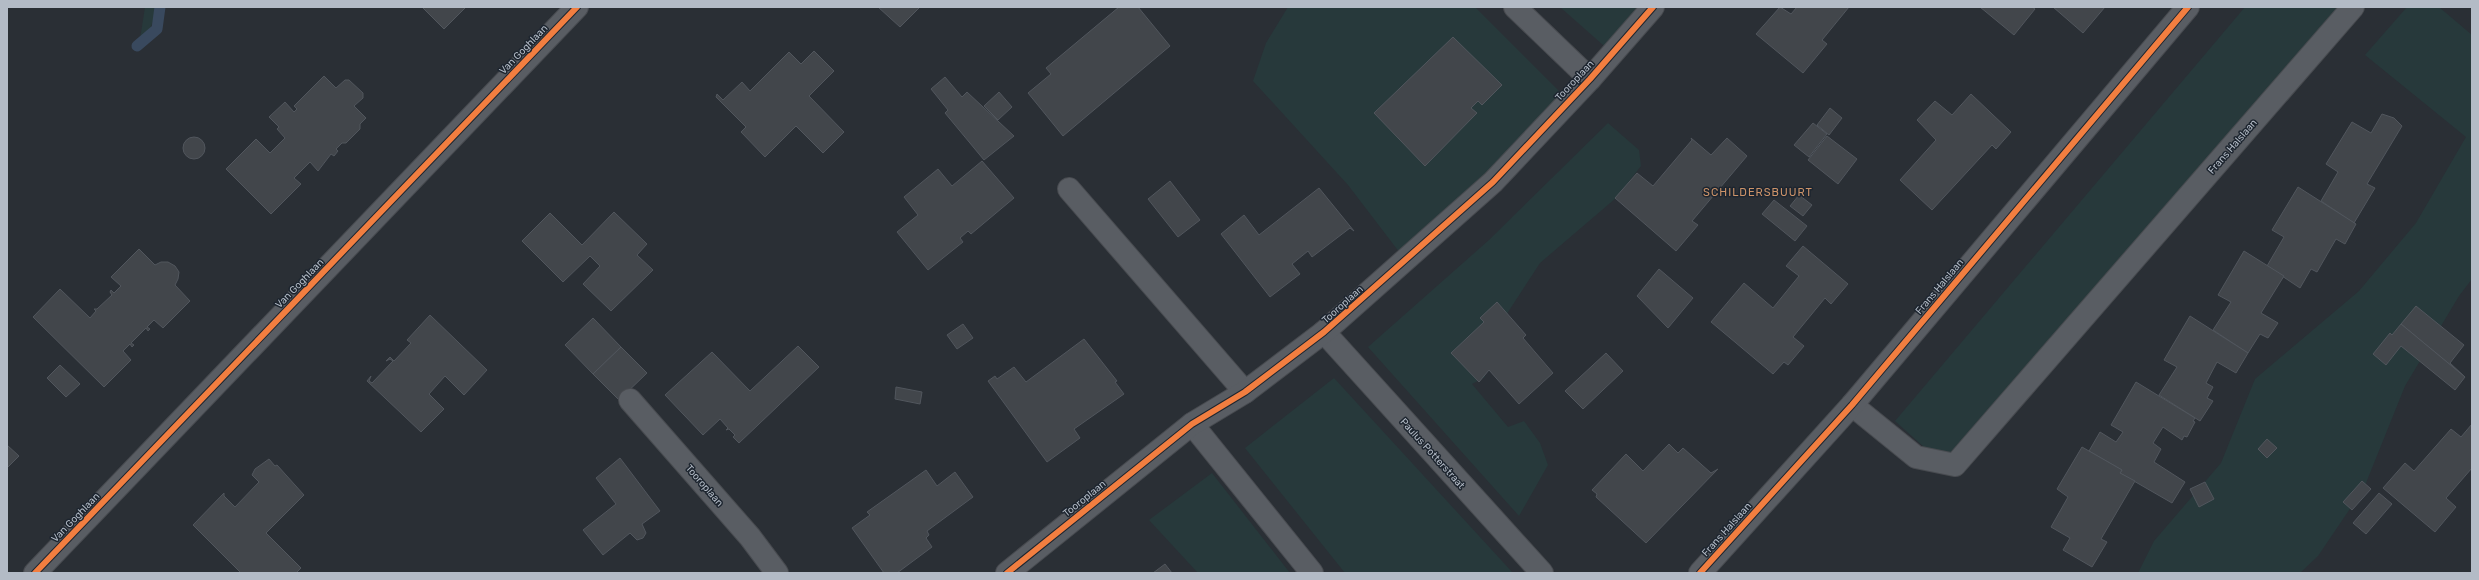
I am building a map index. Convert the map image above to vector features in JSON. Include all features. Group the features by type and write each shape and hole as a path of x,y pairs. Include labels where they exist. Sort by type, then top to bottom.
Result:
{"street":[{"name":"Van Goghlaan","path":"35,573 577,7"},
{"name":"Tooroplaan","path":"1515,7 1590,79"},
{"name":"Tooroplaan","path":"1007,573 1192,424 1245,392 1324,332 1493,182 1590,79 1653,7"},
{"name":"Frans Halslaan","path":"1700,573 1852,405 2188,7"},
{"name":"Frans Halslaan","path":"1852,405 1916,457 1955,465 2353,7"},
{"path":"1068,189 1245,392"},
{"name":"Paulus Potterstraat","path":"1324,332 1542,573"},
{"name":"Tooroplaan","path":"630,400 750,537 777,573"},
{"path":"1192,424 1312,573"}],"shaded area":[{"path":"145,7 158,7 144,46 138,52"},
{"path":"1288,7 1475,7 1566,98 1403,257 1348,185 1253,81 1266,43"},
{"path":"1560,7 1652,7 1611,52"},
{"path":"2245,7 2350,7 1943,464 1895,421"},
{"path":"2407,7 2439,7 2472,35 2472,279 2459,296 2405,386 2364,488 2318,556 2300,573 2138,573 2154,541 2221,463 2255,379 2359,291 2416,223 2466,137 2365,55"},
{"path":"1608,123 1639,150 1641,166 1616,198 1540,263 1482,352 1485,377 1472,384 1508,427 1524,421 1540,443 1548,465 1519,516 1368,347 1489,240"},
{"path":"1334,378 1513,573 1345,573 1245,448"},
{"path":"1212,473 1290,573 1198,573 1149,520"}],"building":[{"path":"422,7 466,7 444,29"},
{"path":"878,7 920,7 900,27"},
{"path":"1119,7 1138,7 1170,46 1063,136 1028,93 1051,74 1046,68"},
{"path":"1780,7 1791,14 1797,7 1849,7 1822,40 1827,44 1803,73 1756,34"},
{"path":"1980,7 2032,7 2035,9 2014,35"},
{"path":"2053,7 2105,7 2083,33"},
{"path":"1453,37 1502,85 1482,105 1478,101 1471,108 1477,113 1425,166 1374,113"},
{"path":"814,51 834,71 809,96 844,132 823,153 796,126 765,157 741,132 746,127 716,97 717,94 723,100 742,82 750,91 789,52 801,64"},
{"path":"324,76 336,88 345,80 349,80 363,93 363,98 354,106 366,118 360,124 360,129 346,143 342,143 336,149 338,151 334,156 331,154 318,171 310,162 294,178 301,184 271,214 226,169 256,139 270,153 285,138 277,129 279,127 269,117 285,102 294,112 297,109 294,106"},
{"path":"945,77 962,97 967,92 1014,136 984,160 945,113 948,110 931,89"},
{"path":"999,92 1012,107 998,120 984,106"},
{"path":"1971,94 2011,132 1996,149 1992,145 1932,210 1900,180 1936,140 1917,120 1935,101 1952,115"},
{"path":"1830,108 1842,118 1829,135 1817,125"},
{"path":"2382,114 2394,118 2402,126 2367,184 2375,188 2354,223 2321,201 2338,172 2326,164 2352,122 2371,133"},
{"path":"1813,123 1827,134 1809,157 1794,145"},
{"path":"1827,136 1857,159 1838,184 1808,160"},
{"path":"194,137 202,140 205,148 202,156 194,159 186,156 183,148 186,140"},
{"path":"1691,138 1711,155 1727,138 1747,156 1692,221 1698,225 1676,251 1615,198 1637,173 1653,186 1692,140"},
{"path":"982,161 1014,198 971,234 968,231 960,238 963,242 928,270 897,232 918,215 904,197 938,169 952,186"},
{"path":"1170,181 1200,220 1178,237 1148,199"},
{"path":"2298,187 2356,224 2345,244 2336,239 2317,272 2311,269 2300,288 2267,266 2284,237 2272,230"},
{"path":"1319,188 1354,231 1350,228 1312,257 1308,251 1292,264 1300,274 1270,297 1221,234 1244,215 1259,235"},
{"path":"1799,195 1812,205 1803,216 1790,206"},
{"path":"1774,200 1807,226 1795,241 1762,214"},
{"path":"614,212 647,244 637,255 653,270 611,311 583,284 600,266 590,256 563,282 522,241 550,213 582,245"},
{"path":"1803,246 1848,284 1831,304 1825,298 1793,337 1804,346 1788,365 1784,362 1773,374 1711,322 1744,283 1773,308 1799,276 1786,266"},
{"path":"139,249 155,265 161,262 168,262 175,266 179,272 175,285 190,301 163,328 154,320 147,327 150,329 148,331 146,328 131,343 134,345 132,347 130,344 123,351 131,360 104,387 33,317 60,289 90,318 96,311 94,309 97,309 112,295 110,292 111,290 114,293 121,286 111,277"},
{"path":"2244,251 2284,276 2261,313 2278,323 2268,338 2260,334 2248,353 2213,330 2231,302 2218,295"},
{"path":"1659,269 1693,298 1668,328 1637,296"},
{"path":"1497,302 1526,335 1523,338 1553,373 1519,404 1489,370 1479,382 1451,353 1484,322 1480,318"},
{"path":"2416,306 2464,345 2450,363 2465,377 2401,324"},
{"path":"430,315 487,370 464,395 445,376 429,394 444,409 421,432 367,381 371,376 369,381 372,383 393,361 390,359 386,361 390,357 394,361 411,343 407,340"},
{"path":"2190,316 2248,353 2236,373 2217,362 2206,383 2213,387 2207,398 2213,401 2200,421 2159,395 2177,367 2164,360"},
{"path":"593,318 621,347 593,374 565,345"},
{"path":"963,324 973,338 957,349 947,335"},
{"path":"2401,324 2465,377 2455,390 2401,346 2386,365 2373,354 2390,333 2392,335"},
{"path":"1084,339 1117,381 1115,382 1124,394 1074,429 1080,438 1047,462 988,381 995,376 997,379 1014,367 1026,382"},
{"path":"798,346 819,367 739,443 733,437 735,435 729,429 726,430 728,428 720,419 703,435 665,395 712,352 750,391"},
{"path":"621,347 647,373 619,400 593,374"},
{"path":"1606,353 1623,371 1583,409 1565,391"},
{"path":"60,365 80,384 66,397 47,378"},
{"path":"2136,382 2195,418 2193,421 2195,422 2187,437 2184,436 2182,440 2163,427 2153,443 2161,449 2154,462 2185,482 2172,503 2120,473 2122,470 2089,451 2100,432 2116,442 2123,432 2111,425"},
{"path":"896,387 922,392 920,404 895,399"},
{"path":"2472,424 2472,468 2446,498 2456,507 2435,532 2383,488 2405,463 2414,471 2451,429 2461,437"},
{"path":"2267,439 2277,448 2267,458 2258,449"},
{"path":"1669,444 1678,453 1683,448 1711,473 1718,469 1646,543 1596,497 1597,494 1592,490 1626,454 1643,471"},
{"path":"7,445 19,456 7,468"},
{"path":"2082,447 2122,470 2120,473 2135,481 2101,539 2107,542 2092,567 2063,550 2070,538 2051,527 2068,497 2057,489"},
{"path":"620,458 660,511 642,524 646,533 643,538 637,540 630,533 603,555 583,530 616,504 596,478"},
{"path":"269,459 275,466 277,465 304,495 266,533 301,568 296,573 241,573 193,525 224,493 224,496 235,507 259,482 252,475 255,469"},
{"path":"926,470 937,486 955,472 973,497 927,531 929,535 926,538 932,547 897,573 884,573 852,528 870,515 867,512"},
{"path":"2362,481 2371,489 2352,510 2343,502"},
{"path":"2205,482 2214,499 2199,507 2190,489"},
{"path":"2379,493 2392,504 2366,534 2353,523"},
{"path":"1165,564 1172,573 1153,573"}],"waterway":[{"path":"137,46 157,29 160,7"}],"cycle path":[{"path":"35,573 577,7"},
{"path":"1007,573 1192,424 1245,392 1324,332 1493,182 1590,79 1653,7"},
{"path":"1700,573 1852,405 2188,7"}],"district":[{"name":"SCHILDERSBUURT","path":"1758,192"}]}
